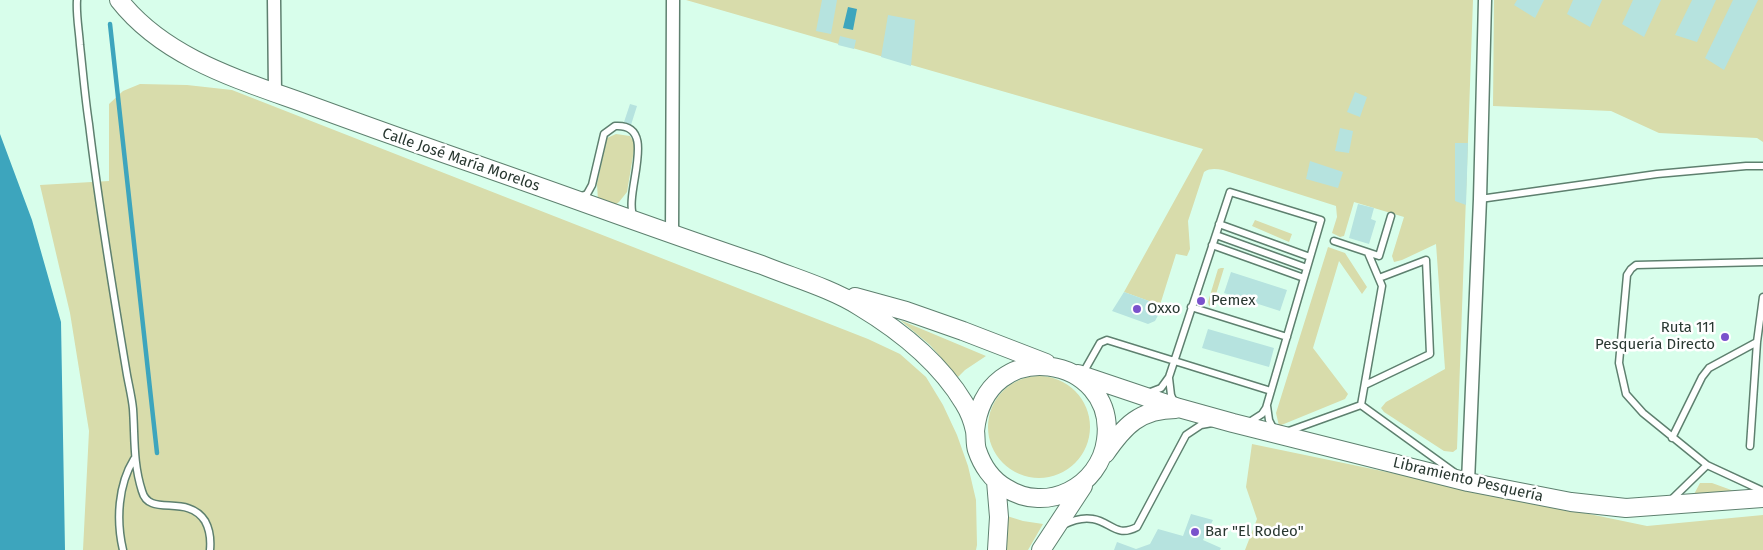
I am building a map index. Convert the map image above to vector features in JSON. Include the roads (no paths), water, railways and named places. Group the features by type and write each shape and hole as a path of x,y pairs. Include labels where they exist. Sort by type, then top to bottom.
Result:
{"main road":[{"name":"Calle José María Morelos","path":"119,0 134,17 179,51 219,71 821,288"},
{"path":"821,288 906,311 1059,368 1185,410"},
{"path":"821,288 858,306 898,333 926,357 964,403 971,417 975,430 977,449 984,466 996,481 1017,494 1030,498 1043,498 1068,493 1093,473 1103,454 1107,440 1107,425 1103,411 1097,397 1088,385 1077,376 1059,368 1034,366 1004,376 992,387 978,410 975,430"},
{"path":"1041,550 1117,436 1131,422 1144,415 1162,410 1185,410"},
{"name":"Libramiento Pesquería","path":"1185,410 1468,482 1606,507 1664,507 1763,498"},
{"path":"996,481 998,517 996,550"}],"street":[{"path":"274,0 275,92"},
{"path":"672,235 673,0"},
{"path":"1468,482 1480,199 1485,0"}],"lane":[{"path":"76,0 97,190 132,408 134,459 140,486 145,500 155,505 178,505 193,509 202,517 210,532 210,550"},
{"path":"573,199 583,196 590,190 604,134 616,126 629,128 634,132 639,143 630,205 638,223"},
{"path":"1480,199 1657,174 1763,166"},
{"path":"1054,531 1070,522 1086,518 1095,519 1118,531 1130,530 1136,527 1186,435 1201,425 1237,424 1262,414 1267,405 1321,220 1230,192 1169,377 1165,384 1157,390 1138,394"},
{"path":"1334,242 1379,256 1390,216"},
{"path":"1219,224 1310,256"},
{"path":"1216,235 1307,268"},
{"path":"1212,245 1304,278"},
{"path":"1361,405 1382,286 1368,253"},
{"path":"1365,385 1430,354 1426,260 1380,278"},
{"path":"1763,262 1636,265 1627,275 1619,363 1626,394 1643,413 1707,465 1763,491"},
{"path":"1750,446 1757,342 1763,297"},
{"path":"1191,307 1287,337"},
{"path":"1082,376 1100,343 1107,340 1271,391"},
{"path":"1672,438 1702,377 1709,368 1757,342"},
{"path":"1169,377 1172,399 1185,410"},
{"path":"1267,405 1269,420 1273,429 1279,435 1361,405"},
{"path":"1361,405 1468,482"},
{"path":"123,550 120,523 121,491 127,471 134,459"},
{"path":"1664,507 1707,465"}],"water":[{"path":"848,7 857,9 853,30 843,28"},
{"path":"0,134 32,220 61,322 65,550 0,550"}],"waterway":[{"path":"110,24 157,453"}],"place":[{"name":"Pemex","path":"1201,301"},
{"name":"Oxxo","path":"1137,309"},
{"name":"Ruta 111 Pesquería Directo","path":"1725,337"},
{"name":"Bar \"El Rodeo\"","path":"1195,532"}]}
